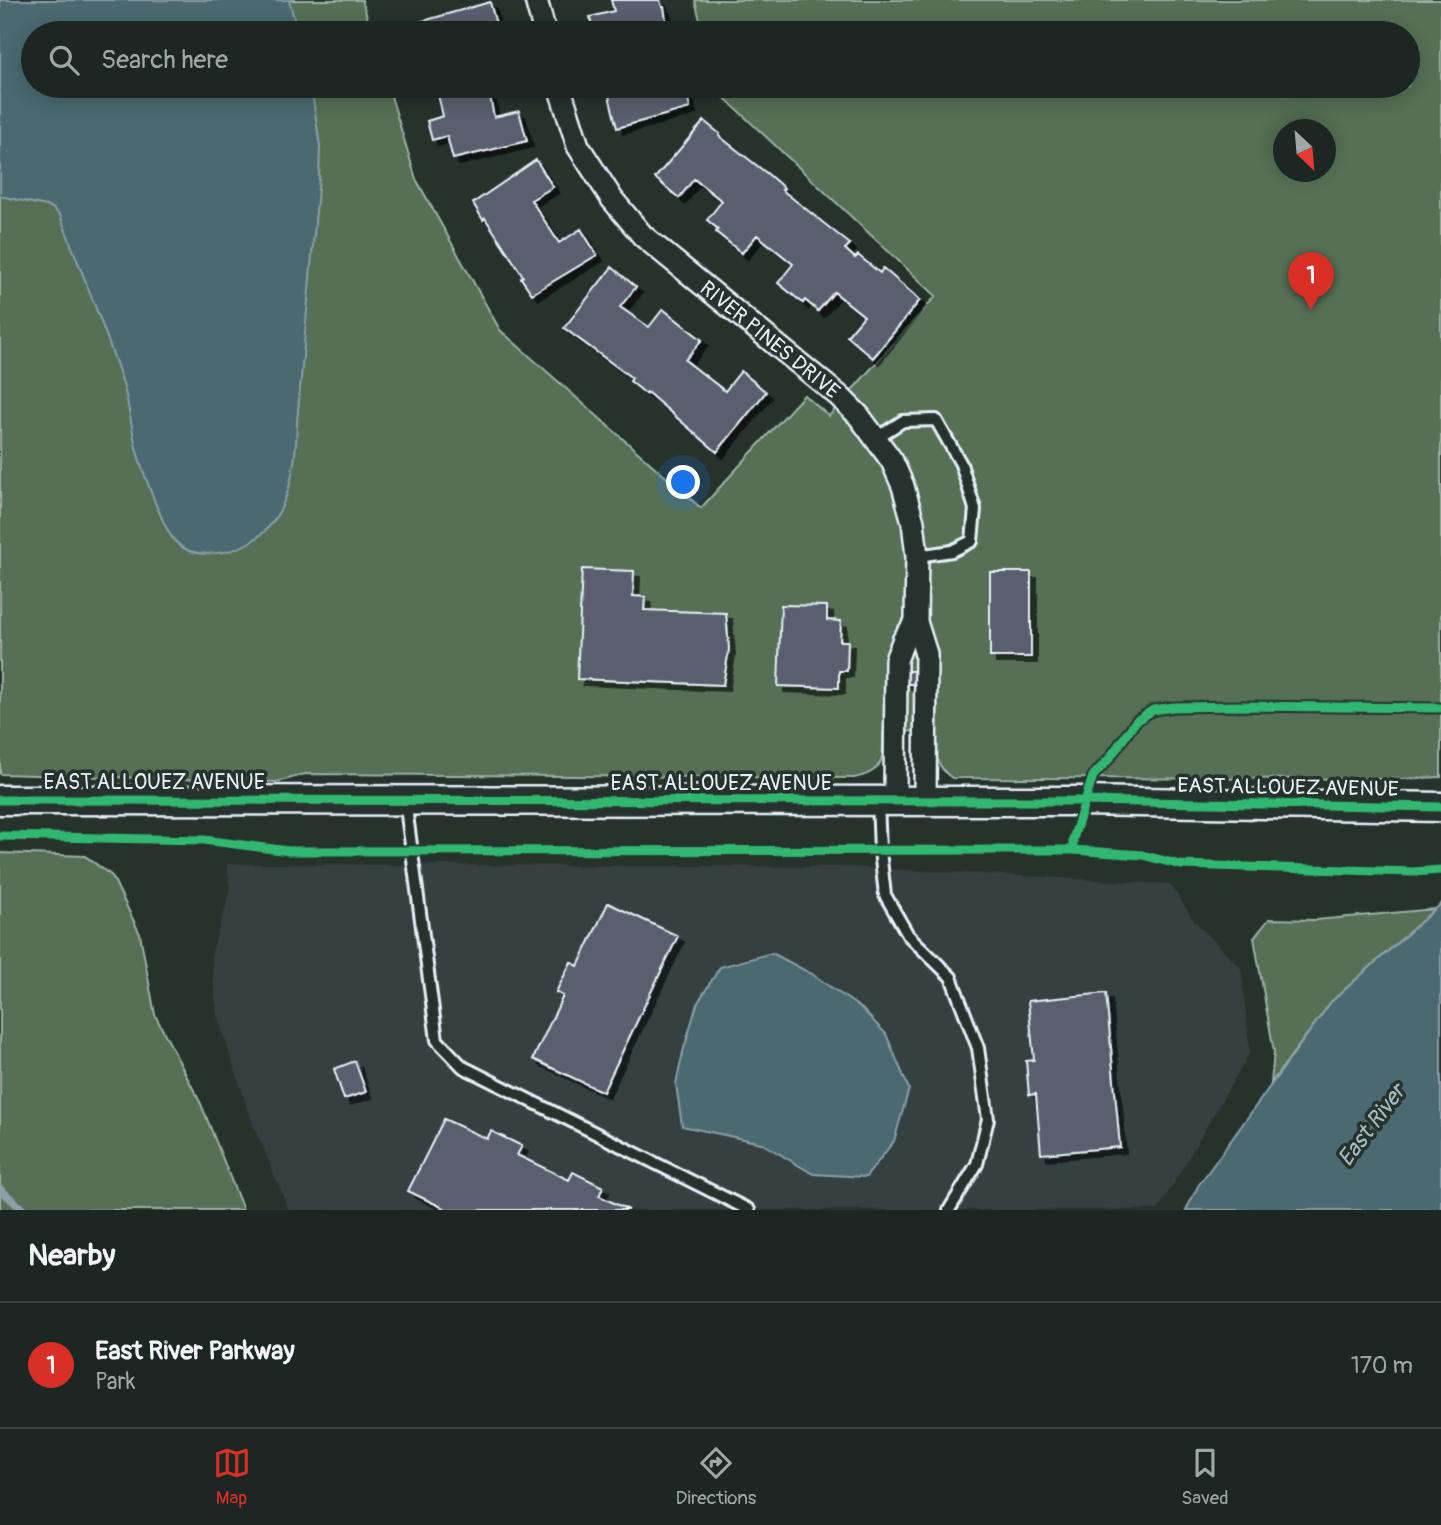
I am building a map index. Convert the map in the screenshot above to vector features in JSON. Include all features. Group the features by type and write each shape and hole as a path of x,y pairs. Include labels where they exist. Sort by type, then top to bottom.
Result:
{"street":[{"path":"536,0 542,21"},
{"name":"RIVER PINES DRIVE","path":"563,98 578,146 612,199 643,236 839,396 876,438 892,461 903,486 913,522 917,556 916,622 926,654 925,802"},
{"name":"RIVER PINES DRIVE","path":"886,802 896,660 904,639 916,622"},
{"name":"EAST ALLOUEZ AVENUE","path":"0,800 1077,801 1441,807"}],"lane":[{"path":"876,438 903,421 936,421 961,464 975,509 972,541 951,551 917,556"},
{"path":"405,800 437,1040 463,1067 749,1210"},
{"path":"886,802 880,851 885,895 908,935 951,977 978,1048 988,1119 977,1164 949,1210"}],"shaded area":[{"path":"227,864 851,867 1170,884 1195,922 1241,968 1250,1052 1158,1210 289,1210 251,1119 217,1015 211,956 230,891"}],"green space":[{"path":"0,0 362,0 368,21 21,21 21,98 392,98 416,179 500,330 701,508 804,395 829,416 936,296 724,98 1420,98 1420,21 700,21 695,0 1441,0 1441,777 952,778 939,763 935,751 934,730 883,733 880,763 871,772 854,778 305,774 278,782 0,774"},
{"path":"0,853 85,856 112,876 140,934 155,1015 201,1104 243,1210 0,1210"},
{"path":"1435,909 1331,1002 1271,1083 1274,1052 1254,938 1269,919 1316,920"}],"water":[{"path":"0,0 289,0 295,21 21,21 21,98 313,98 320,146 319,178 293,471 283,504 275,518 265,531 252,541 212,554 191,551 182,547 171,536 143,470 123,384 60,215 51,207 0,196"},
{"name":"East River","path":"1441,904 1441,1208 1186,1210 1198,1186 1331,1002"},
{"path":"772,953 812,974 862,1009 886,1034 909,1089 894,1141 866,1177 813,1174 761,1143 682,1126 676,1084 697,1004 720,967"}],"building":[{"path":"611,0 660,0 666,21 591,21 590,17 614,11"},
{"path":"490,2 495,21 423,21"},
{"path":"439,98 490,98 494,117 519,111 527,141 453,159 447,136 432,140 427,121 443,116"},
{"path":"610,98 688,98 690,108 617,128"},
{"path":"704,121 784,188 782,190 850,244 845,249 855,258 858,255 880,273 883,268 920,300 873,358 847,336 864,316 834,292 818,311 805,300 803,303 778,283 793,264 757,235 742,253 716,232 718,229 707,220 722,201 694,179 679,198 655,178"},
{"path":"536,160 553,187 531,200 559,243 581,229 597,255 532,294 521,278 523,276 473,203"},
{"path":"612,267 636,287 620,307 649,327 663,309 702,340 685,360 725,391 741,371 766,392 717,452 647,392 646,394 630,381 632,378 564,328"},
{"path":"582,569 634,571 633,596 645,597 644,610 726,613 729,649 723,685 577,679"},
{"path":"990,572 1031,572 1031,657 990,657"},
{"path":"781,605 827,606 827,620 841,621 840,641 848,641 847,671 839,671 839,688 778,686"},
{"path":"905,671 918,671 918,684 905,684"},
{"path":"608,903 678,936 603,1092 533,1059 563,996 556,992 571,962 578,966"},
{"path":"1106,993 1120,1147 1041,1154 1036,1094 1029,1095 1026,1061 1034,1060 1028,1001"},
{"path":"355,1061 366,1092 344,1099 334,1069"},
{"path":"444,1119 487,1139 491,1131 522,1146 517,1155 569,1180 573,1172 603,1187 599,1196 629,1210 448,1210 408,1191"}],"waterway":[{"path":"0,1189 23,1210"}],"cycle path":[{"path":"1073,850 1073,839 1093,776 1109,759 1136,721 1153,710 1241,706 1441,708"},
{"path":"0,800 1077,801 1441,807"},
{"path":"0,836 204,840 289,851 1073,850 1142,855 1181,865 1413,872 1441,870"}],"place":[{"name":"East River Parkway","path":"1311,310"}]}
